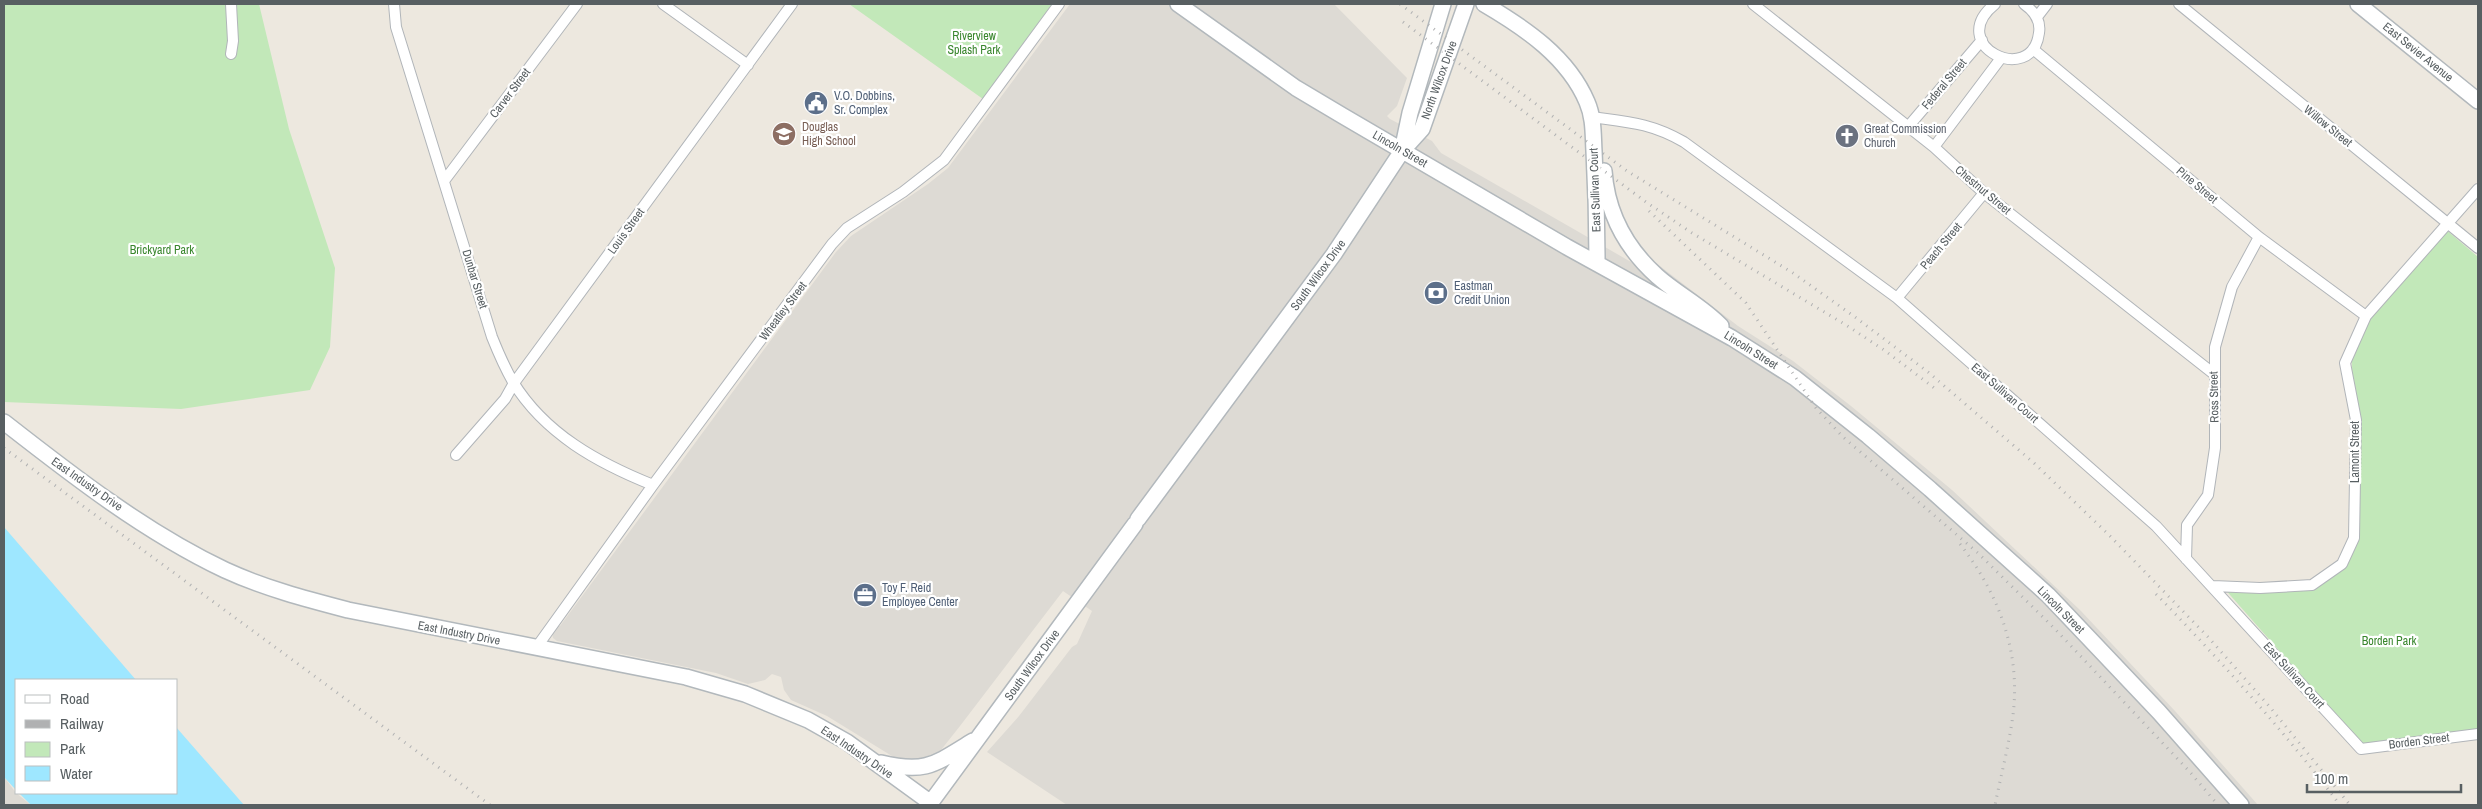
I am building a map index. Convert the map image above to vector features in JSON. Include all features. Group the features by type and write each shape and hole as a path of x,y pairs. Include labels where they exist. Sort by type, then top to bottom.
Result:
{"main road":[{"name":"Lincoln Street","path":"1178,4 1296,88 1597,263 1732,338 1795,378 1868,436 2048,595 2189,744 2241,805"},
{"name":"South Wilcox Drive","path":"931,805 1334,254 1402,151 1410,113 1442,4"},
{"name":"North Wilcox Drive","path":"1402,151 1422,129 1466,4"},
{"name":"East Sullivan Court","path":"1484,4 1533,37 1554,54 1575,80 1588,103 1592,117 1597,263"},
{"name":"East Sevier Avenue","path":"2358,4 2478,101"},
{"path":"1592,117 1601,139 1607,195 1619,229 1638,256 1657,276 1709,313 1732,338"},
{"name":"East Industry Drive","path":"4,422 116,505 157,532 227,570 297,597 348,610 686,677 768,702 808,720 847,742 931,805"},
{"path":"872,761 903,768 918,769 935,764 979,738"}],"street":[{"path":"231,4 233,41 231,54"},
{"name":"Dunbar Street","path":"394,4 396,27 492,337 514,383 539,414 573,445 615,470 653,485"},
{"name":"Carver Street","path":"444,182 576,4"},
{"path":"663,4 748,65"},
{"name":"Wheatley Street","path":"536,648 653,485 832,244 847,228 903,192 944,160 1059,4"},
{"name":"Chestnut Street","path":"1753,4 1907,128 1934,147 1984,193 2214,374"},
{"path":"1987,6 1980,24 1982,40 1986,48 2001,58 2018,58 2033,49 2040,33 2037,17 2024,4"},
{"path":"2037,17 2047,4"},
{"name":"Willow Street","path":"2179,4 2478,248"},
{"name":"Louis Street","path":"456,455 505,399 514,383 748,65 787,6"},
{"name":"Federal Street","path":"1907,128 1982,40"},
{"name":"Pine Street","path":"2033,49 2259,237 2366,316"},
{"path":"1934,147 2001,58"},
{"name":"East Sullivan Court","path":"1592,117 1640,123 1662,129 1684,142 1897,298 2156,526 2213,586 2360,749"},
{"name":"Lamont Street","path":"2213,586 2260,588 2312,586 2342,564 2354,538 2356,420 2344,363 2366,316 2478,188"},
{"name":"Peach Street","path":"1897,298 1984,193"},
{"name":"Ross Street","path":"2186,559 2187,525 2208,495 2215,448 2215,347 2232,287 2259,237"},
{"name":"Borden Street","path":"2360,749 2478,734"}],"shaded area":[{"path":"1070,4 1334,4 1407,78 1397,106 1387,116 1390,119 1432,141 1441,153 1638,266 1652,260 1738,326 1793,361 1851,406 1952,490 2080,610 2175,711 2258,805 1067,805 987,752 1019,716 1072,647 1077,644 1092,611 1063,591 960,726 937,755 931,759 900,761 827,716 791,700 784,690 781,677 772,674 765,680 748,684 716,673 557,641 553,638 552,633 556,625 560,626 836,252 851,236 928,184 948,168"},
{"path":"4,777 15,794 31,805 4,805"}],"green space":[{"name":"Brickyard Park","path":"4,4 259,4 289,129 335,268 330,347 310,390 181,409 4,402"},
{"name":"Riverview Splash Park","path":"849,4 1052,4 983,99"},
{"name":"Borden Park","path":"2444,228 2478,257 2478,732 2365,748 2223,587 2312,585 2342,564 2354,538 2352,361 2366,316"}],"water":[{"path":"4,527 135,679 15,679 15,789 4,777"},
{"path":"178,729 244,805 31,805 20,794 178,794"}],"railway":[{"path":"1400,4 1627,171 1793,273 1928,372 2034,463 2110,536 2208,637 2269,706 2350,805"},
{"path":"1403,22 1646,202 1692,233 1846,325 1884,350 1937,390"},
{"path":"1649,211 1746,303 1816,408 1843,437 1978,553 2055,629 2189,771 2218,805"},
{"path":"4,448 490,805"},
{"path":"1960,544 1974,563 1996,603 2010,646 2013,668 2015,691 2013,715 1995,805"},
{"path":"2156,594 2251,697 2297,750 2340,805"}],"place":[{"name":"V.O. Dobbins, Sr. Complex","path":"816,103"},
{"name":"Douglas High School","path":"784,134"},
{"name":"Great Commission Church","path":"1847,136"},
{"name":"Eastman Credit Union","path":"1436,293"},
{"name":"Toy F. Reid Employee Center","path":"865,595"}]}
